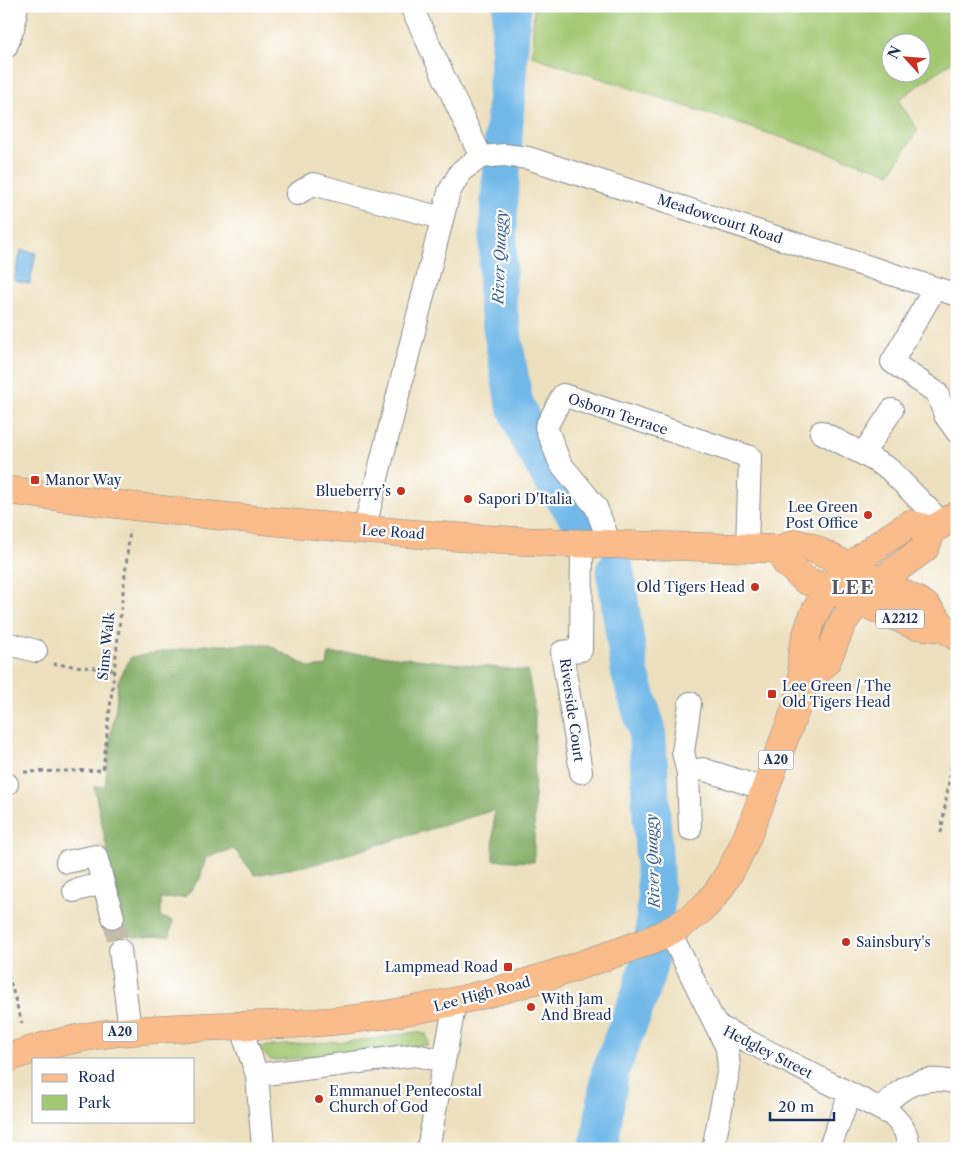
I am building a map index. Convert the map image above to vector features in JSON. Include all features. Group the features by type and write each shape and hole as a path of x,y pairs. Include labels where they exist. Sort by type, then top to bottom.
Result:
{"main road":[{"name":"Lee Road","path":"6,490 90,502 364,530 485,539 781,549 796,543 808,546 880,581"},
{"name":"A20","path":"850,567 881,542 910,524 944,523"},
{"name":"A20","path":"858,602 880,581 925,548 944,523"},
{"path":"781,549 786,564 805,580 858,602"},
{"name":"Lee High Road","path":"803,688 802,654 817,608 829,590 850,567"},
{"name":"A2212","path":"880,581 926,606 950,633"},
{"name":"Lee High Road","path":"6,1059 63,1041 130,1031 311,1023 420,1010 523,984 670,932 687,922 704,907 730,872 765,789 803,688 826,662 843,622 858,602"},
{"name":"A2212","path":"858,602 914,625 950,633"}],"street":[{"path":"6,47 13,28 17,6"},
{"path":"364,530 449,192 461,171 481,157 411,6"},
{"name":"Meadowcourt Road","path":"481,157 504,155 528,158 957,295"},
{"path":"297,194 313,184 442,218"},
{"path":"935,288 892,362 937,393 944,416 957,432"},
{"name":"Osborn Terrace","path":"610,544 596,507 560,463 546,427 562,395 750,458 747,547"},
{"path":"863,454 892,410"},
{"path":"821,432 889,469 944,523"},
{"name":"Riverside Court","path":"575,542 581,650 562,652 581,772"},
{"path":"6,643 36,650"},
{"path":"690,703 683,752 688,773 690,829"},
{"path":"688,773 702,769 765,789"},
{"path":"67,862 96,856 113,916"},
{"path":"74,891 103,883"},
{"path":"670,932 727,1048 729,1068 713,1149"},
{"path":"120,950 130,1031"},
{"path":"428,1149 455,1002"},
{"path":"245,1025 246,1043 257,1075 263,1148"},
{"name":"Hedgley Street","path":"716,1025 892,1115 903,1126 909,1142 908,1149"},
{"path":"257,1075 414,1056 444,1062"},
{"path":"881,1108 899,1092 921,1080 945,1080 957,1083"},
{"path":"829,1149 850,1094"}],"path":[{"name":"Sims Walk","path":"12,780 103,770 131,524"},
{"path":"36,650 41,663 115,670"},
{"path":"941,832 957,728"},
{"path":"6,967 22,1023"}],"green space":[{"path":"534,6 957,6 957,58 930,77 930,32 880,32 880,82 923,82 898,100 918,130 890,173 532,56"},
{"path":"204,645 269,645 310,668 327,666 329,654 368,654 528,671 535,714 534,862 493,860 494,810 315,864 255,875 234,849 206,857 200,879 185,897 161,899 161,917 173,921 170,936 134,937 125,934 94,787 105,786 118,681 131,657"},
{"path":"415,1032 426,1034 428,1045 275,1060 271,1060 256,1047 364,1040"}],"water":[{"path":"21,250 36,253 30,284 14,281"}],"waterway":[{"name":"River Quaggy","path":"512,6 499,207 497,301 514,401 529,439 558,489 580,520"},
{"name":"River Quaggy","path":"599,1149 610,1072 642,989 653,947 656,899 647,730 630,673 615,570"},
{"path":"605,594 619,598"}],"tunnel":[{"path":"113,917 120,950"}],"place":[{"name":"Manor Way","path":"35,480"},
{"name":"Blueberry’s","path":"401,491"},
{"name":"Sapori D'Italia","path":"468,499"},
{"name":"Lee Green Post Office","path":"868,515"},
{"name":"Old Tigers Head","path":"755,587"},
{"name":"Lee Green / The Old Tigers Head","path":"772,694"},
{"name":"Sainsbury's","path":"846,942"},
{"name":"Lampmead Road","path":"508,967"},
{"name":"With Jam And Bread","path":"531,1007"},
{"name":"Emmanuel Pentecostal Church of God","path":"319,1099"}],"district":[{"name":"LEE","path":"853,587"}]}
